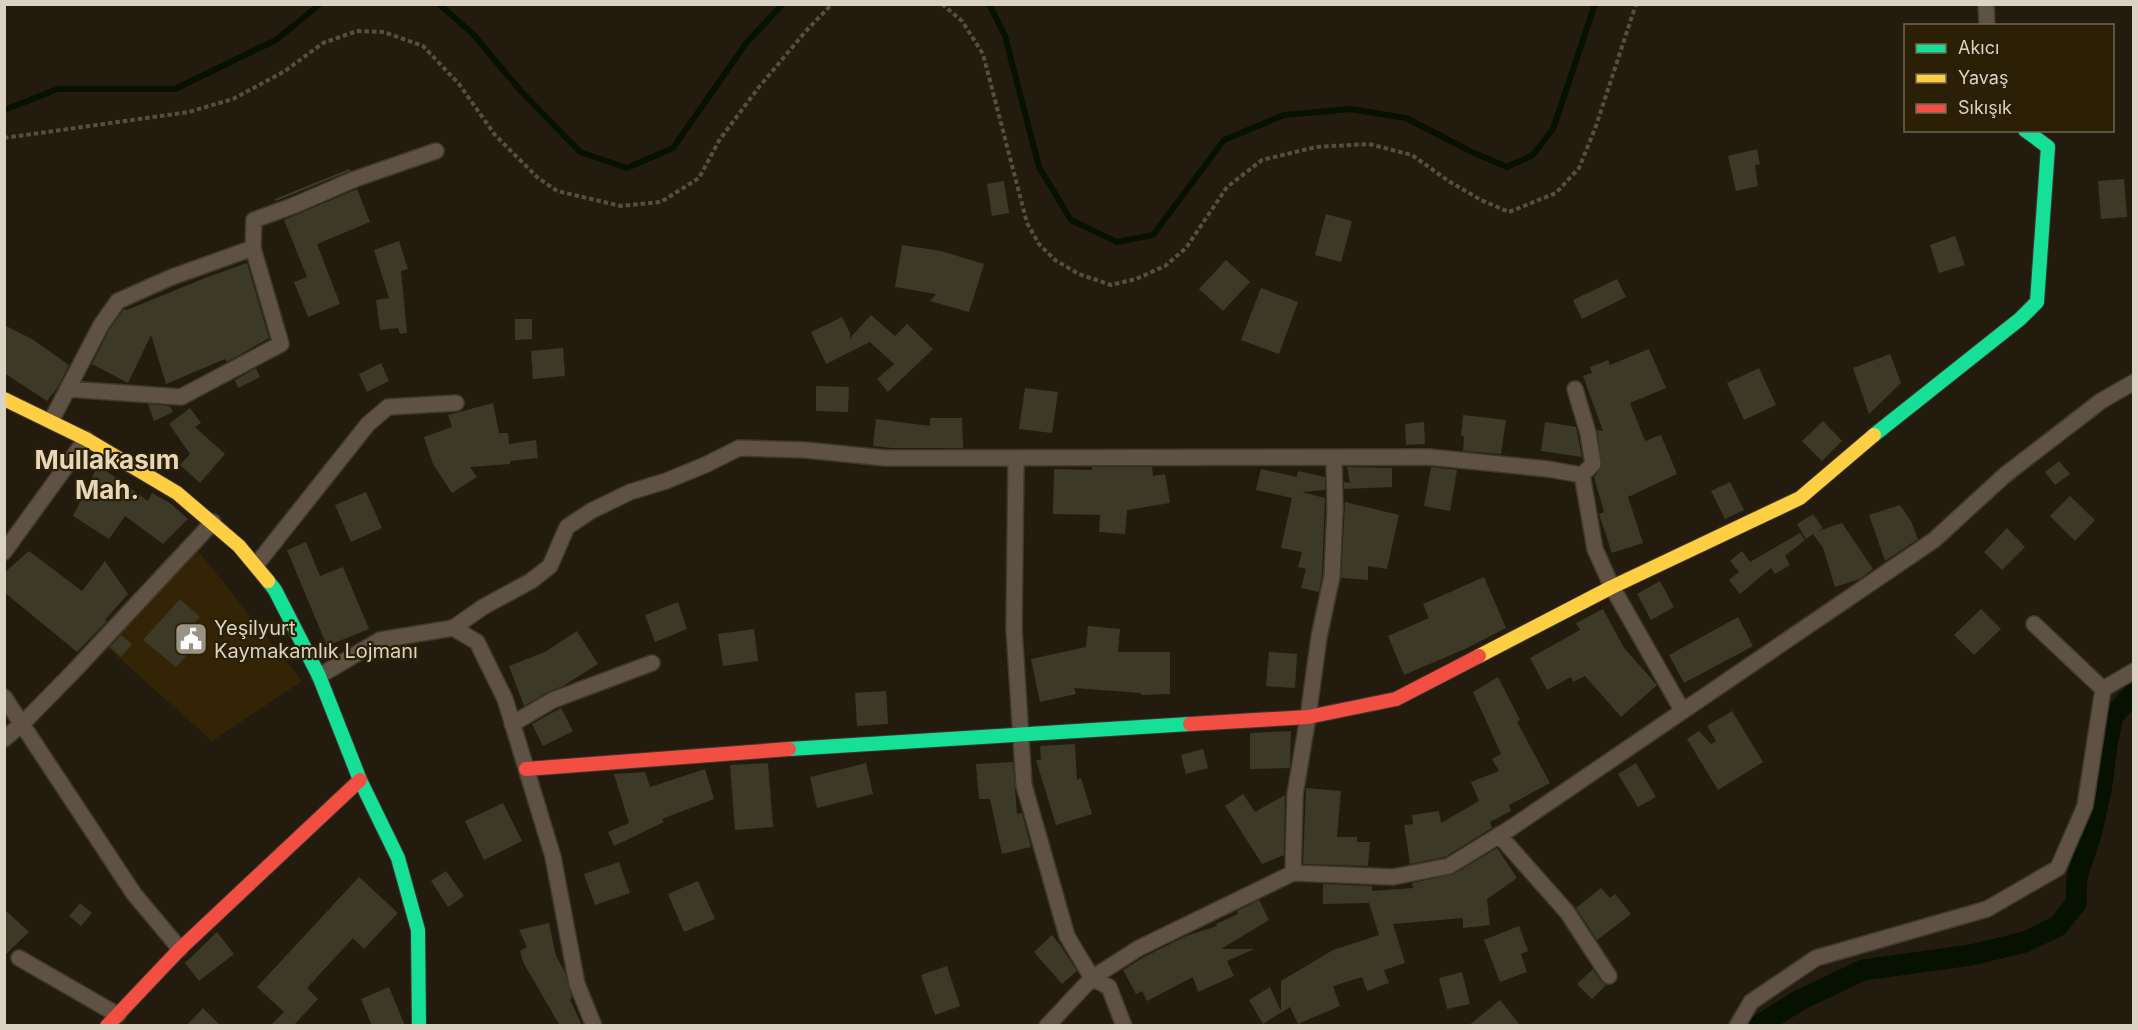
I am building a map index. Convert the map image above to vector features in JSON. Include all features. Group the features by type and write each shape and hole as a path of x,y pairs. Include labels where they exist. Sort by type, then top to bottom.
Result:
{"street":[{"path":"1986,4 1987,24"},
{"path":"526,769 719,753 1308,717 1396,699 1612,587 1800,498 1858,447 2020,319 2037,302 2048,147 2028,132"},
{"path":"68,389 181,397 281,344 253,248 254,220 355,179 436,151"},
{"path":"51,421 101,325 118,301 172,277 253,248"},
{"path":"1047,1026 1092,978 1139,948 1293,873 1393,877 1449,866 1499,835 1934,540 2005,475 2101,401 2133,382"},
{"path":"1575,389 1588,433 1593,464 1581,475"},
{"path":"4,399 86,439 177,492 213,522 256,565 275,590 318,676 360,780 398,858 418,930 419,1026"},
{"path":"256,565 368,424 388,407 456,403"},
{"path":"4,552 86,439"},
{"path":"318,676 380,640 453,628 483,607 531,581 550,566 567,527 591,511 610,500 705,465 739,448 806,450 885,458 1429,457 1548,469 1581,475"},
{"path":"1016,458 1014,629 1024,785 1067,936 1092,978 1109,987 1124,1026"},
{"path":"1293,873 1295,794 1319,637 1332,576 1335,509 1334,458"},
{"path":"1581,475 1595,549 1612,587 1682,710"},
{"path":"4,739 23,723 213,522"},
{"path":"2034,624 2103,689"},
{"path":"453,628 477,642 505,699 553,857 577,984 594,1026"},
{"path":"512,724 553,700 652,663"},
{"path":"2103,689 2133,671"},
{"path":"1737,1026 1751,1002 1816,958 1987,909 2058,868 2085,806 2103,689"},
{"path":"4,697 134,894 180,949"},
{"path":"19,958 117,1021 180,949 360,780"},
{"path":"1499,835 1567,912 1609,976"}],"path":[{"path":"4,138 189,112 211,106 233,99 285,71 323,44 357,31 384,32 423,46 459,84 495,135 537,177 557,191 621,206 661,202 699,178 720,139 759,87 832,4"},
{"path":"942,4 962,21 983,54 1027,224 1039,244 1055,260 1079,274 1111,285 1136,279 1165,266 1186,248 1227,187 1262,160 1316,147 1369,144 1412,155 1449,182 1480,200 1509,212 1556,193 1579,168 1596,126 1636,4"}],"shaded area":[{"name":"Yeşilyurt Kaymakamlık Lojmanı","path":"197,549 302,681 212,741 107,647"}],"building":[{"path":"1757,149 1760,164 1755,165 1758,186 1736,191 1728,156"},
{"path":"349,169 350,171 276,201 275,199"},
{"path":"2124,179 2127,217 2101,219 2098,181"},
{"path":"1004,181 1009,213 992,216 987,184"},
{"path":"357,189 370,222 317,244 340,304 308,317 294,282 307,277 284,220"},
{"path":"1326,214 1352,221 1341,262 1315,255"},
{"path":"1955,236 1965,265 1939,273 1930,245"},
{"path":"399,241 408,269 401,271 407,333 400,334 398,328 380,330 376,300 389,298 374,250"},
{"path":"902,245 941,251 984,264 969,312 930,301 936,294 895,287"},
{"path":"1226,260 1250,282 1223,311 1199,289"},
{"path":"247,263 269,338 227,362 225,359 166,384 151,335 128,383 92,364 109,330 124,309 127,310"},
{"path":"1617,279 1626,297 1582,319 1573,300"},
{"path":"1261,288 1298,302 1279,354 1241,340"},
{"path":"871,315 895,336 907,324 933,349 888,392 877,379 894,364 870,342 826,364 811,332 842,317 850,338"},
{"path":"515,319 532,319 532,339 515,340"},
{"path":"4,325 32,339 69,365 58,387 47,401 4,373"},
{"path":"563,348 565,376 533,379 531,351"},
{"path":"1649,349 1666,388 1630,403 1645,441 1661,435 1677,474 1628,497 1643,543 1612,553 1599,514 1604,512 1594,477 1602,466 1597,430 1603,431 1583,376 1592,373 1590,367 1608,360 1610,365"},
{"path":"1890,354 1901,383 1869,414 1853,368"},
{"path":"381,363 389,381 367,392 359,374"},
{"path":"256,368 260,377 238,388 235,380"},
{"path":"1759,368 1776,405 1744,420 1727,383"},
{"path":"816,386 849,387 848,412 816,411"},
{"path":"1025,388 1058,392 1052,433 1019,429"},
{"path":"493,403 499,433 508,433 509,444 536,440 538,458 510,461 510,464 470,467 477,477 452,493 433,464 424,437 452,427 448,415"},
{"path":"148,404 170,406 173,412 154,421"},
{"path":"190,408 201,423 195,427 225,454 200,483 180,465 190,454 169,424"},
{"path":"1463,415 1506,420 1501,454 1463,451 1464,436 1461,436"},
{"path":"930,418 962,418 963,448 873,446 876,419 930,426"},
{"path":"1823,421 1842,441 1822,461 1802,441"},
{"path":"1424,422 1425,444 1406,445 1405,424"},
{"path":"1545,422 1576,427 1582,457 1541,451"},
{"path":"2059,461 2070,474 2055,485 2045,472"},
{"path":"98,465 148,501 152,493 170,503 188,519 163,544 125,516 109,539 73,516"},
{"path":"1092,467 1152,467 1153,476 1165,474 1170,503 1127,510 1125,534 1099,532 1100,515 1053,514 1054,469 1092,470"},
{"path":"1347,467 1392,468 1392,487 1344,489 1344,482 1350,483"},
{"path":"1431,467 1457,470 1450,511 1424,506"},
{"path":"1261,469 1297,477 1298,471 1325,477 1325,490 1302,492 1325,498 1322,575 1319,592 1301,588 1306,569 1298,567 1302,552 1281,548 1292,498 1256,490"},
{"path":"1730,482 1744,510 1725,519 1711,491"},
{"path":"366,492 382,528 351,542 335,505"},
{"path":"2070,496 2095,520 2075,541 2050,516"},
{"path":"1345,502 1399,515 1387,569 1368,566 1368,580 1341,578"},
{"path":"1900,505 1911,521 1918,539 1885,561 1869,515"},
{"path":"1813,514 1823,528 1818,531 1842,523 1873,569 1860,579 1835,587 1823,548 1813,534 1806,539 1797,524"},
{"path":"2007,528 2025,547 2002,570 1984,552"},
{"path":"1800,533 1805,540 1785,556 1790,565 1775,574 1771,568 1740,594 1729,580 1739,572 1730,561 1742,551 1750,562"},
{"path":"306,542 320,576 343,567 369,629 327,646 287,550"},
{"path":"29,551 82,591 105,561 128,594 105,620 107,621 77,652 4,592 4,573"},
{"path":"1484,577 1506,628 1467,648 1404,675 1388,636 1429,618 1423,604"},
{"path":"1660,581 1674,607 1651,620 1637,594"},
{"name":"Yeşilyurt Kaymakamlık Lojmanı","path":"180,599 200,617 195,622 207,633 176,667 143,640"},
{"path":"678,602 687,629 655,642 645,615"},
{"path":"1603,609 1624,648 1657,685 1621,717 1585,676 1573,682 1571,677 1547,690 1530,658 1580,630 1576,623"},
{"path":"1981,609 2001,629 1974,655 1954,635"},
{"path":"1738,617 1753,646 1684,683 1669,655"},
{"path":"1088,626 1120,629 1118,652 1170,652 1170,694 1141,695 1141,693 1074,688 1076,694 1040,702 1031,659 1086,647"},
{"path":"754,629 758,661 723,666 718,634"},
{"path":"577,631 598,664 563,686 524,706 509,666 545,652"},
{"path":"121,635 132,644 121,657 110,647"},
{"path":"1269,652 1297,654 1295,688 1266,686"},
{"path":"1498,677 1520,720 1517,722 1550,783 1509,805 1511,811 1490,822 1492,828 1445,857 1410,864 1404,825 1413,824 1412,815 1439,811 1441,823 1479,801 1471,782 1499,771 1492,759 1501,754 1473,692"},
{"path":"886,691 888,724 857,726 855,693"},
{"path":"561,708 573,731 543,746 532,724"},
{"path":"1732,711 1763,762 1718,790 1687,739 1699,731 1711,744 1716,741 1707,726"},
{"path":"1291,731 1290,768 1250,769 1250,733"},
{"path":"1075,744 1077,780 1081,778 1092,814 1056,825 1036,760 1041,760 1040,746"},
{"path":"1203,749 1208,768 1186,774 1181,755"},
{"path":"1013,762 1017,814 1022,813 1031,847 1002,854 990,799 979,799 976,764"},
{"path":"768,763 773,827 735,830 730,765"},
{"path":"866,763 873,794 817,808 810,777"},
{"path":"1636,763 1656,797 1638,807 1618,774"},
{"path":"705,769 714,799 662,819 664,822 614,846 608,832 629,823 614,774 645,772 650,787"},
{"path":"1306,788 1341,791 1337,837 1357,837 1357,842 1370,842 1368,866 1303,864"},
{"path":"1243,794 1255,812 1285,795 1284,855 1262,864 1225,806"},
{"path":"503,803 522,841 484,860 465,821"},
{"path":"1497,848 1517,878 1487,899 1490,925 1463,928 1463,918 1393,924 1405,963 1384,970 1389,983 1367,991 1362,977 1333,986 1340,1006 1298,1024 1290,1007 1263,1024 1249,1000 1270,987 1281,1011 1281,981 1333,950 1379,935 1369,903 1323,904 1323,884 1372,886 1372,891 1413,888 1412,883 1454,874"},
{"path":"619,862 630,893 595,905 584,874"},
{"path":"446,871 464,896 448,907 431,881"},
{"path":"359,877 398,913 364,949 353,938 307,988 318,999 293,1026 270,1026 284,1012 257,987"},
{"path":"698,881 715,919 684,932 668,894"},
{"path":"1601,888 1610,898 1615,894 1631,914 1597,940 1576,908"},
{"path":"1259,900 1269,920 1221,949 1254,949 1227,961 1234,976 1198,992 1193,977 1147,1001 1142,991 1136,994 1123,970 1186,936 1217,926 1216,924 1238,914 1237,911"},
{"path":"80,903 92,913 81,926 69,916"},
{"path":"4,909 29,932 4,956"},
{"path":"549,923 556,956 565,972 572,998 570,999 582,1026 560,1026 523,962 520,951 527,947 519,930"},
{"path":"1519,926 1528,951 1521,954 1527,972 1500,982 1484,940"},
{"path":"217,932 234,954 199,981 185,963"},
{"path":"1052,935 1077,971 1062,984 1034,952"},
{"path":"947,966 960,1006 935,1015 921,975"},
{"path":"1593,969 1606,985 1592,999 1577,984"},
{"path":"1462,972 1470,1004 1447,1009 1439,978"},
{"path":"389,987 405,1026 372,1026 361,999"},
{"path":"1500,1000 1521,1026 1468,1026"},
{"path":"203,1008 221,1026 186,1026"}],"waterway":[{"path":"4,110 58,89 175,89 276,40 320,4"},
{"path":"439,4 473,34 520,90 580,152 627,168 673,148 747,42 783,4"},
{"path":"989,4 1005,36 1039,167 1071,220 1117,242 1153,235 1224,140 1284,115 1350,109 1406,118 1507,167 1533,155 1553,129 1595,4"},
{"path":"1758,1026 1800,1000 1863,970 1971,955 2025,942 2058,926 2076,903 2077,877 2091,835 2101,791 2113,716 2134,693"}],"traffic: fast":[{"path":"1874,435 2020,319 2037,302 2048,147 2028,132"},
{"path":"268,581 275,590 319,676 360,780 398,858 418,930 419,1026"},
{"path":"789,749 1190,724"}],"traffic: slow":[{"path":"4,399 86,439 177,493 239,546 268,581"},
{"path":"1479,656 1612,587 1800,498 1874,435"}],"traffic: jam":[{"path":"1190,724 1308,717 1396,699 1479,656"},
{"path":"526,769 789,749"},
{"path":"107,1026 180,949 360,780"}],"place":[{"name":"Yeşilyurt Kaymakamlık Lojmanı","path":"191,639"}],"district":[{"name":"Mullakasım Mah.","path":"107,475"}]}
